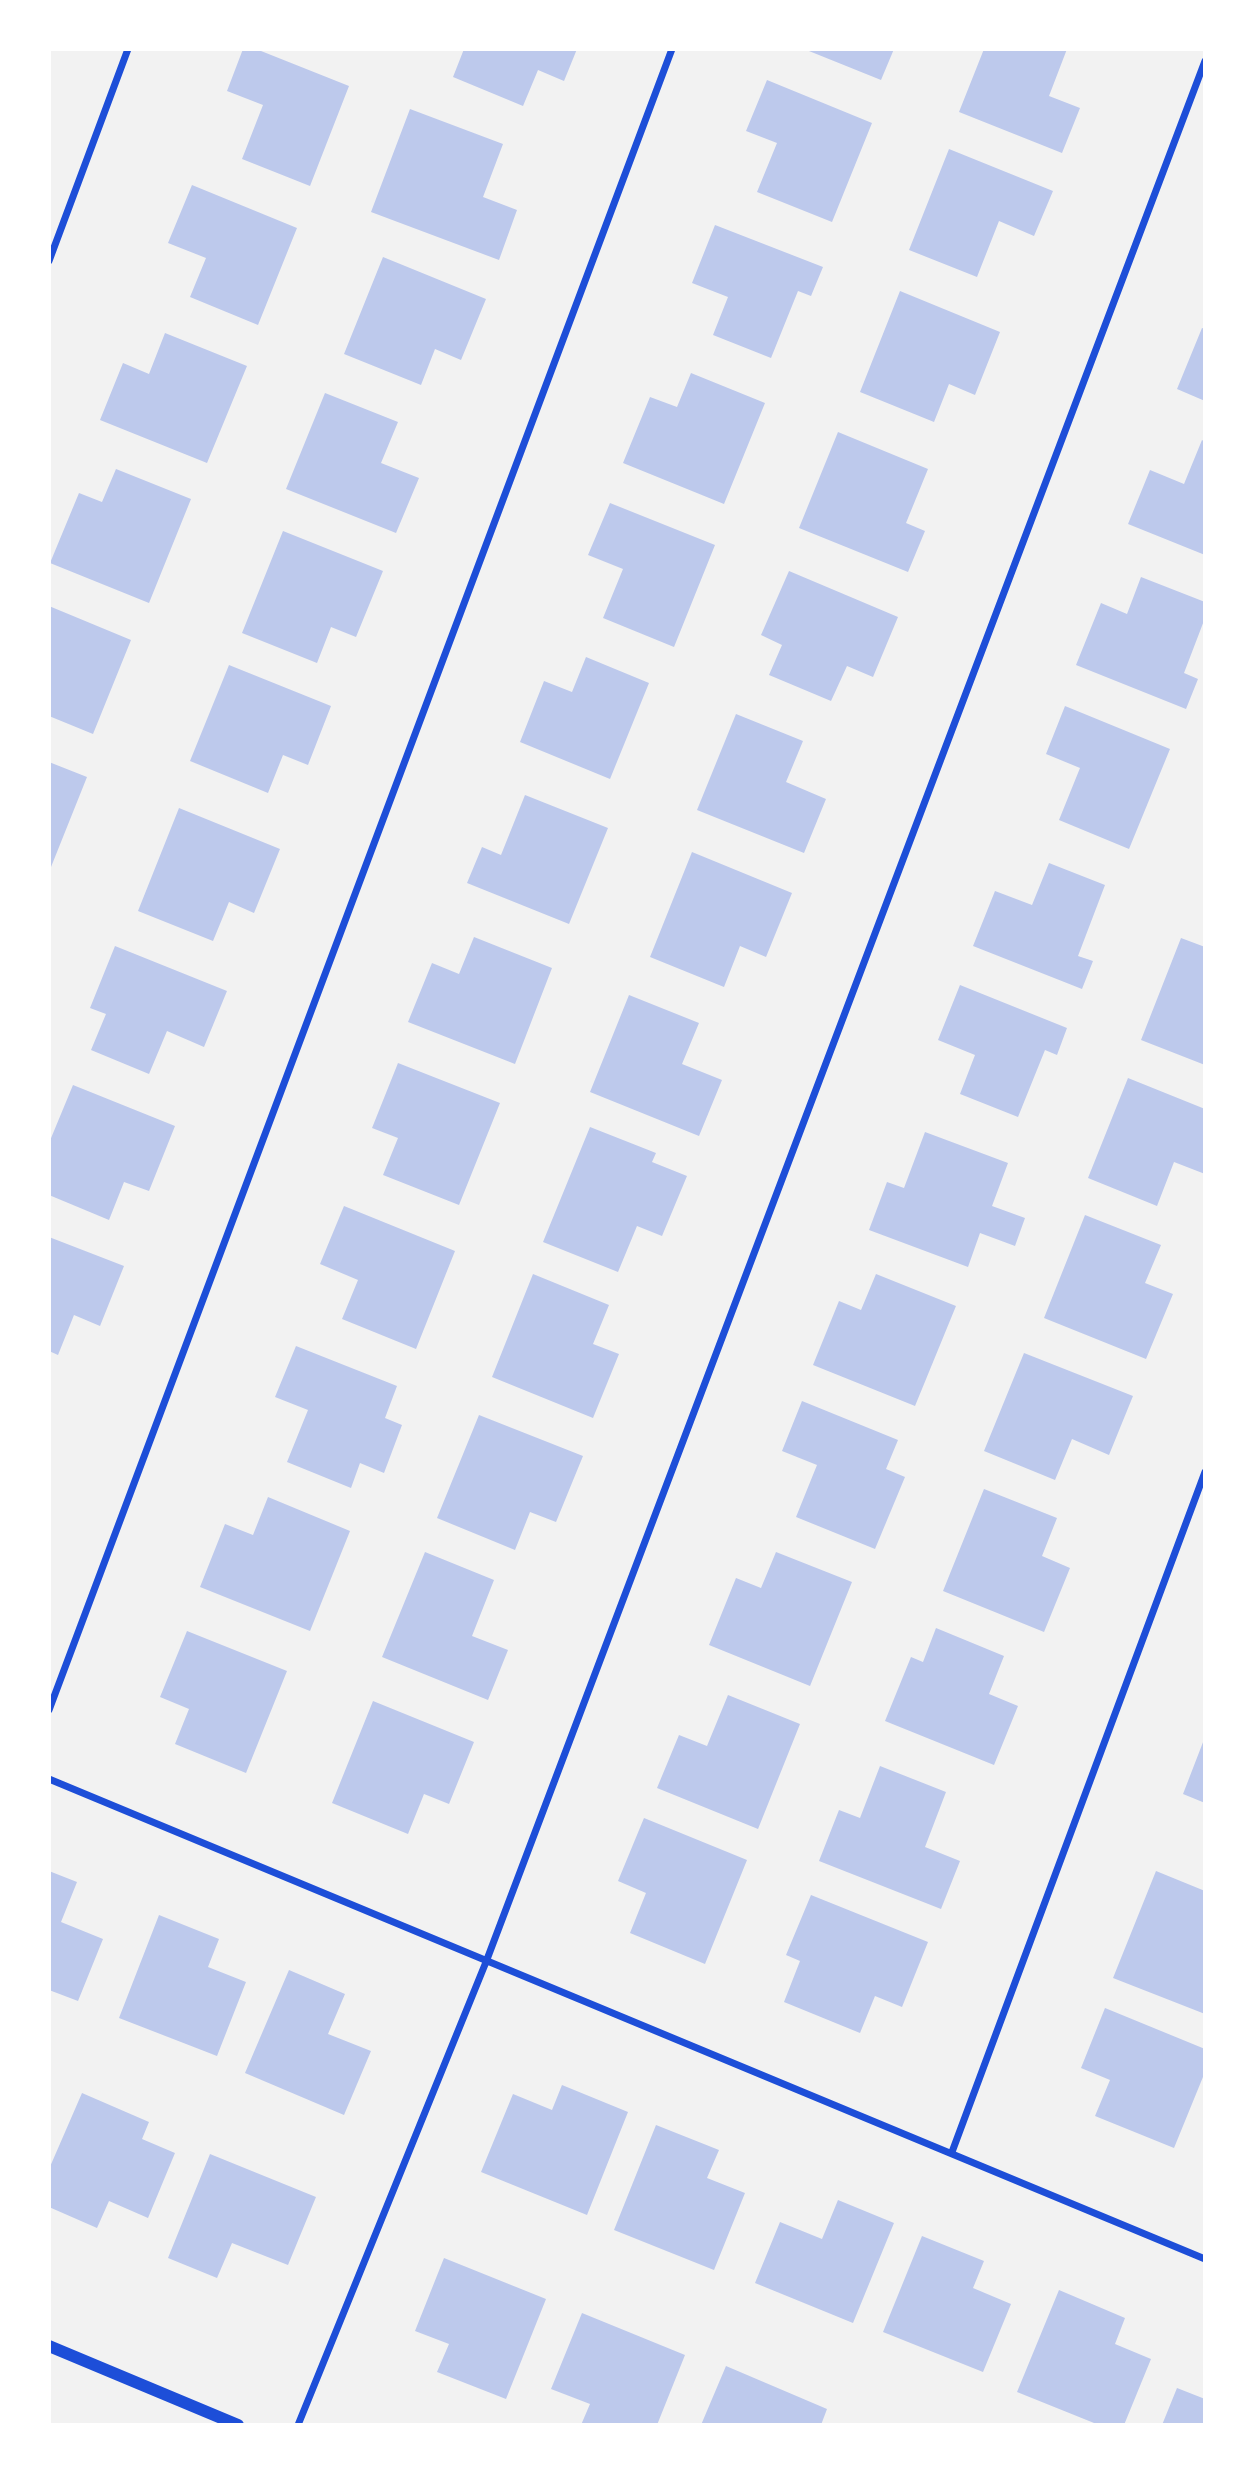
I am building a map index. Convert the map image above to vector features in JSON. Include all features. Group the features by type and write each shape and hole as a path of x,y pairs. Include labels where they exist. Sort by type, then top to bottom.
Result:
{"street":[{"path":"49,261 128,49"},
{"path":"49,1710 672,49"},
{"path":"298,2425 486,1962 1205,61"},
{"path":"952,2152 1205,1472"},
{"path":"49,1779 1205,2259"},
{"path":"49,2346 238,2425"}],"building":[{"path":"243,49 256,49 349,86 310,186 242,159 263,105 227,91"},
{"path":"464,49 577,49 564,81 538,70 523,106 453,77"},
{"path":"804,49 894,49 881,80"},
{"path":"984,49 1067,49 1049,96 1080,108 1062,153 959,112"},
{"path":"767,80 872,123 832,222 757,192 777,143 746,131"},
{"path":"410,109 503,144 483,197 517,210 499,260 371,212"},
{"path":"949,149 1053,191 1034,236 999,221 977,277 909,250"},
{"path":"192,185 297,228 258,325 190,297 206,258 168,243"},
{"path":"715,225 823,267 811,296 798,291 771,358 713,335 728,297 692,283"},
{"path":"383,257 486,299 461,360 435,349 421,385 344,354"},
{"path":"900,291 1000,332 975,395 949,384 934,422 860,392"},
{"path":"1202,328 1205,329 1205,401 1177,389"},
{"path":"165,333 247,366 207,463 100,420 123,363 149,374"},
{"path":"691,373 765,403 724,504 623,463 650,397 677,407"},
{"path":"325,393 398,422 381,463 419,478 396,533 286,489"},
{"path":"838,432 928,469 906,523 925,531 908,572 799,528"},
{"path":"1202,440 1205,442 1205,555 1128,524 1150,470 1184,484"},
{"path":"116,469 191,499 149,603 50,563 79,493 102,502"},
{"path":"610,503 715,545 674,647 603,618 623,569 588,555"},
{"path":"283,531 383,571 356,637 331,627 317,663 242,633"},
{"path":"789,571 898,617 873,677 847,666 831,701 769,675 782,645 761,635"},
{"path":"1141,577 1205,602 1205,618 1184,673 1198,679 1186,709 1076,665 1101,603 1127,614"},
{"path":"49,606 131,640 93,734 49,716"},
{"path":"586,657 649,683 610,779 520,742 544,681 572,692"},
{"path":"229,665 331,706 308,765 283,755 268,793 190,761"},
{"path":"1065,706 1170,749 1129,849 1059,820 1080,768 1046,754"},
{"path":"736,714 803,741 786,782 826,799 804,853 697,810"},
{"path":"49,762 87,777 49,872"},
{"path":"525,795 608,828 569,924 467,883 482,847 501,855"},
{"path":"179,808 280,849 254,913 229,902 213,941 138,911"},
{"path":"692,852 792,893 766,957 740,946 724,987 650,957"},
{"path":"1049,863 1105,885 1078,956 1093,961 1082,989 973,946 995,891 1032,905"},
{"path":"474,937 552,968 515,1064 408,1022 432,963 459,974"},
{"path":"1181,938 1205,947 1205,1065 1141,1040"},
{"path":"115,946 227,991 204,1047 167,1031 149,1074 91,1050 106,1014 90,1008"},
{"path":"960,985 1067,1028 1057,1055 1045,1050 1018,1117 960,1094 975,1055 938,1040"},
{"path":"629,995 699,1023 682,1064 722,1080 699,1136 590,1092"},
{"path":"398,1063 500,1103 459,1205 383,1175 398,1138 372,1128"},
{"path":"1128,1078 1205,1109 1205,1174 1174,1162 1157,1206 1088,1178"},
{"path":"73,1085 175,1126 149,1191 124,1182 109,1220 49,1195 49,1143"},
{"path":"590,1127 656,1153 652,1162 687,1176 662,1236 637,1226 618,1272 543,1242"},
{"path":"925,1132 1008,1163 992,1206 1025,1218 1015,1246 980,1233 968,1267 869,1230 887,1182 904,1188"},
{"path":"344,1206 455,1251 416,1349 342,1319 358,1280 320,1264"},
{"path":"1085,1215 1161,1245 1145,1283 1173,1294 1146,1359 1044,1318"},
{"path":"49,1237 124,1266 100,1326 74,1315 58,1355 49,1351"},
{"path":"533,1274 609,1305 593,1344 619,1354 593,1418 492,1377"},
{"path":"876,1274 956,1306 915,1406 813,1365 839,1301 861,1310"},
{"path":"296,1346 397,1386 385,1418 402,1425 384,1473 360,1463 351,1488 287,1462 308,1410 275,1397"},
{"path":"1024,1353 1133,1396 1109,1455 1072,1439 1055,1480 984,1451"},
{"path":"802,1401 898,1440 886,1469 905,1477 875,1549 796,1517 817,1465 782,1451"},
{"path":"479,1415 583,1456 556,1522 530,1512 515,1550 437,1518"},
{"path":"984,1489 1057,1518 1042,1556 1070,1568 1044,1632 943,1591"},
{"path":"268,1497 350,1531 310,1631 200,1587 225,1524 253,1535"},
{"path":"425,1552 494,1580 472,1636 508,1650 488,1700 382,1657"},
{"path":"776,1552 852,1582 810,1686 709,1645 736,1578 761,1588"},
{"path":"936,1628 1004,1656 989,1694 1018,1706 994,1765 885,1721 911,1657 923,1662"},
{"path":"187,1631 287,1671 246,1773 175,1744 189,1709 160,1697"},
{"path":"728,1695 800,1724 758,1829 657,1788 679,1735 707,1746"},
{"path":"373,1701 474,1742 449,1804 424,1794 408,1834 332,1803"},
{"path":"1205,1737 1205,1803 1183,1794"},
{"path":"880,1766 946,1792 925,1847 960,1861 941,1909 819,1861 839,1810 860,1818"},
{"path":"644,1818 747,1860 705,1964 630,1933 646,1893 618,1881"},
{"path":"49,1871 77,1882 61,1922 103,1939 78,2001 49,1990"},
{"path":"1156,1871 1205,1891 1205,2014 1113,1978"},
{"path":"811,1895 928,1942 902,2007 875,1996 860,2033 784,2002 800,1961 786,1955"},
{"path":"159,1915 219,1939 208,1967 246,1982 217,2056 119,2018"},
{"path":"289,1970 345,1994 328,2034 371,2051 344,2115 245,2073"},
{"path":"1105,2008 1205,2049 1205,2072 1174,2148 1095,2116 1110,2080 1081,2068"},
{"path":"562,2085 628,2112 587,2215 481,2172 513,2094 552,2110"},
{"path":"82,2093 149,2122 142,2139 175,2153 148,2218 109,2201 97,2228 49,2207 49,2169"},
{"path":"656,2125 719,2150 707,2178 745,2193 714,2270 614,2230"},
{"path":"210,2154 316,2197 288,2265 232,2243 217,2278 168,2258"},
{"path":"838,2200 894,2223 853,2323 755,2283 780,2222 822,2239"},
{"path":"922,2236 984,2261 973,2288 1011,2304 983,2372 883,2332"},
{"path":"444,2258 546,2299 506,2399 437,2372 449,2344 415,2331"},
{"path":"1059,2290 1125,2318 1115,2344 1151,2359 1124,2425 1099,2425 1017,2392"},
{"path":"582,2313 685,2355 657,2425 581,2425 590,2404 551,2389"},
{"path":"726,2366 827,2409 821,2425 701,2425"},
{"path":"1177,2388 1205,2399 1205,2425 1162,2425"}]}
